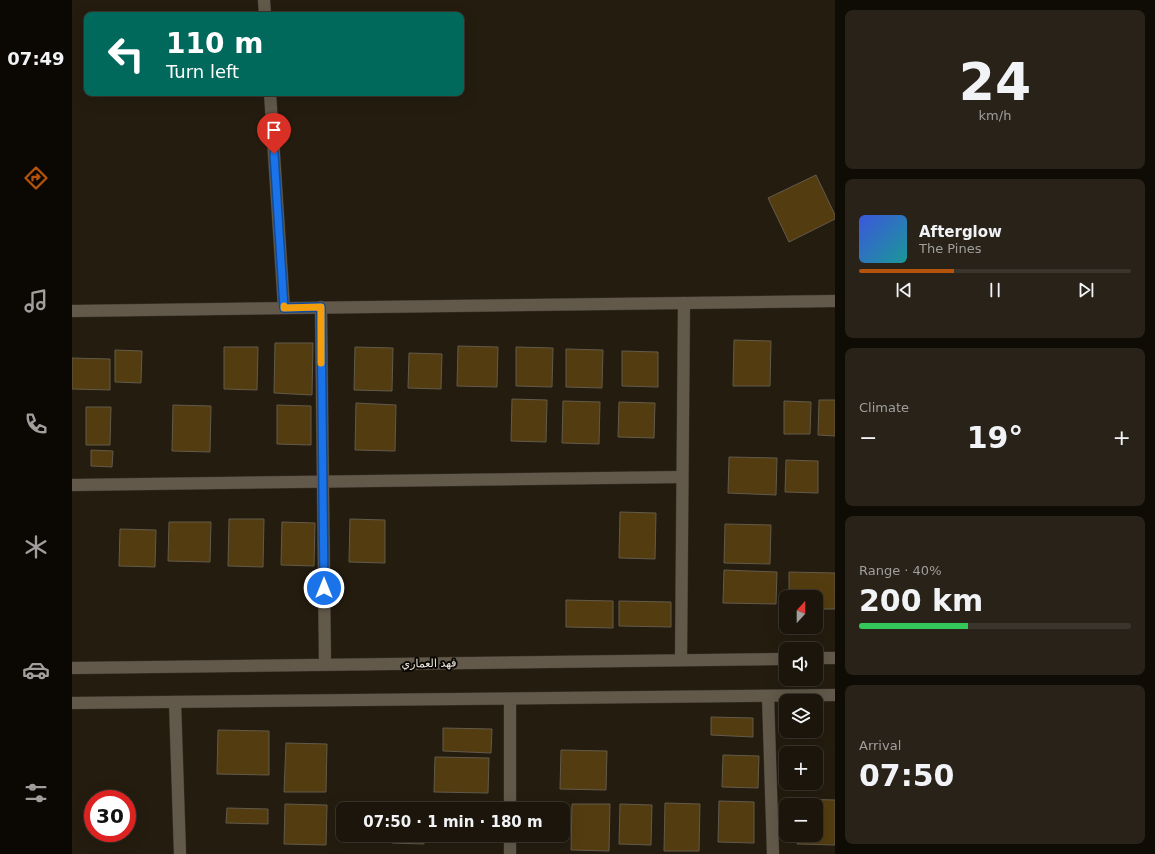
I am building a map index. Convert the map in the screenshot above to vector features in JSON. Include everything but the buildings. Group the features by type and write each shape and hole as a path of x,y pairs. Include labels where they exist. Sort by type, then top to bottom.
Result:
{"street":[{"path":"264,0 265,12"},
{"path":"270,96 284,308"},
{"path":"72,311 835,300"},
{"path":"681,660 684,303"},
{"path":"321,307 325,664"},
{"path":"72,485 682,477"},
{"path":"823,658 835,658"},
{"name":"فهد العماري","path":"72,668 779,659"},
{"path":"72,703 835,695"},
{"path":"768,696 773,854"},
{"path":"510,699 510,802"},
{"path":"175,702 180,854"},
{"path":"510,842 510,854"}],"slow traffic":[{"path":"284,306 284,308 321,307 321,363"}],"route":[{"path":"274,154 284,308 321,307 324,588"}]}
